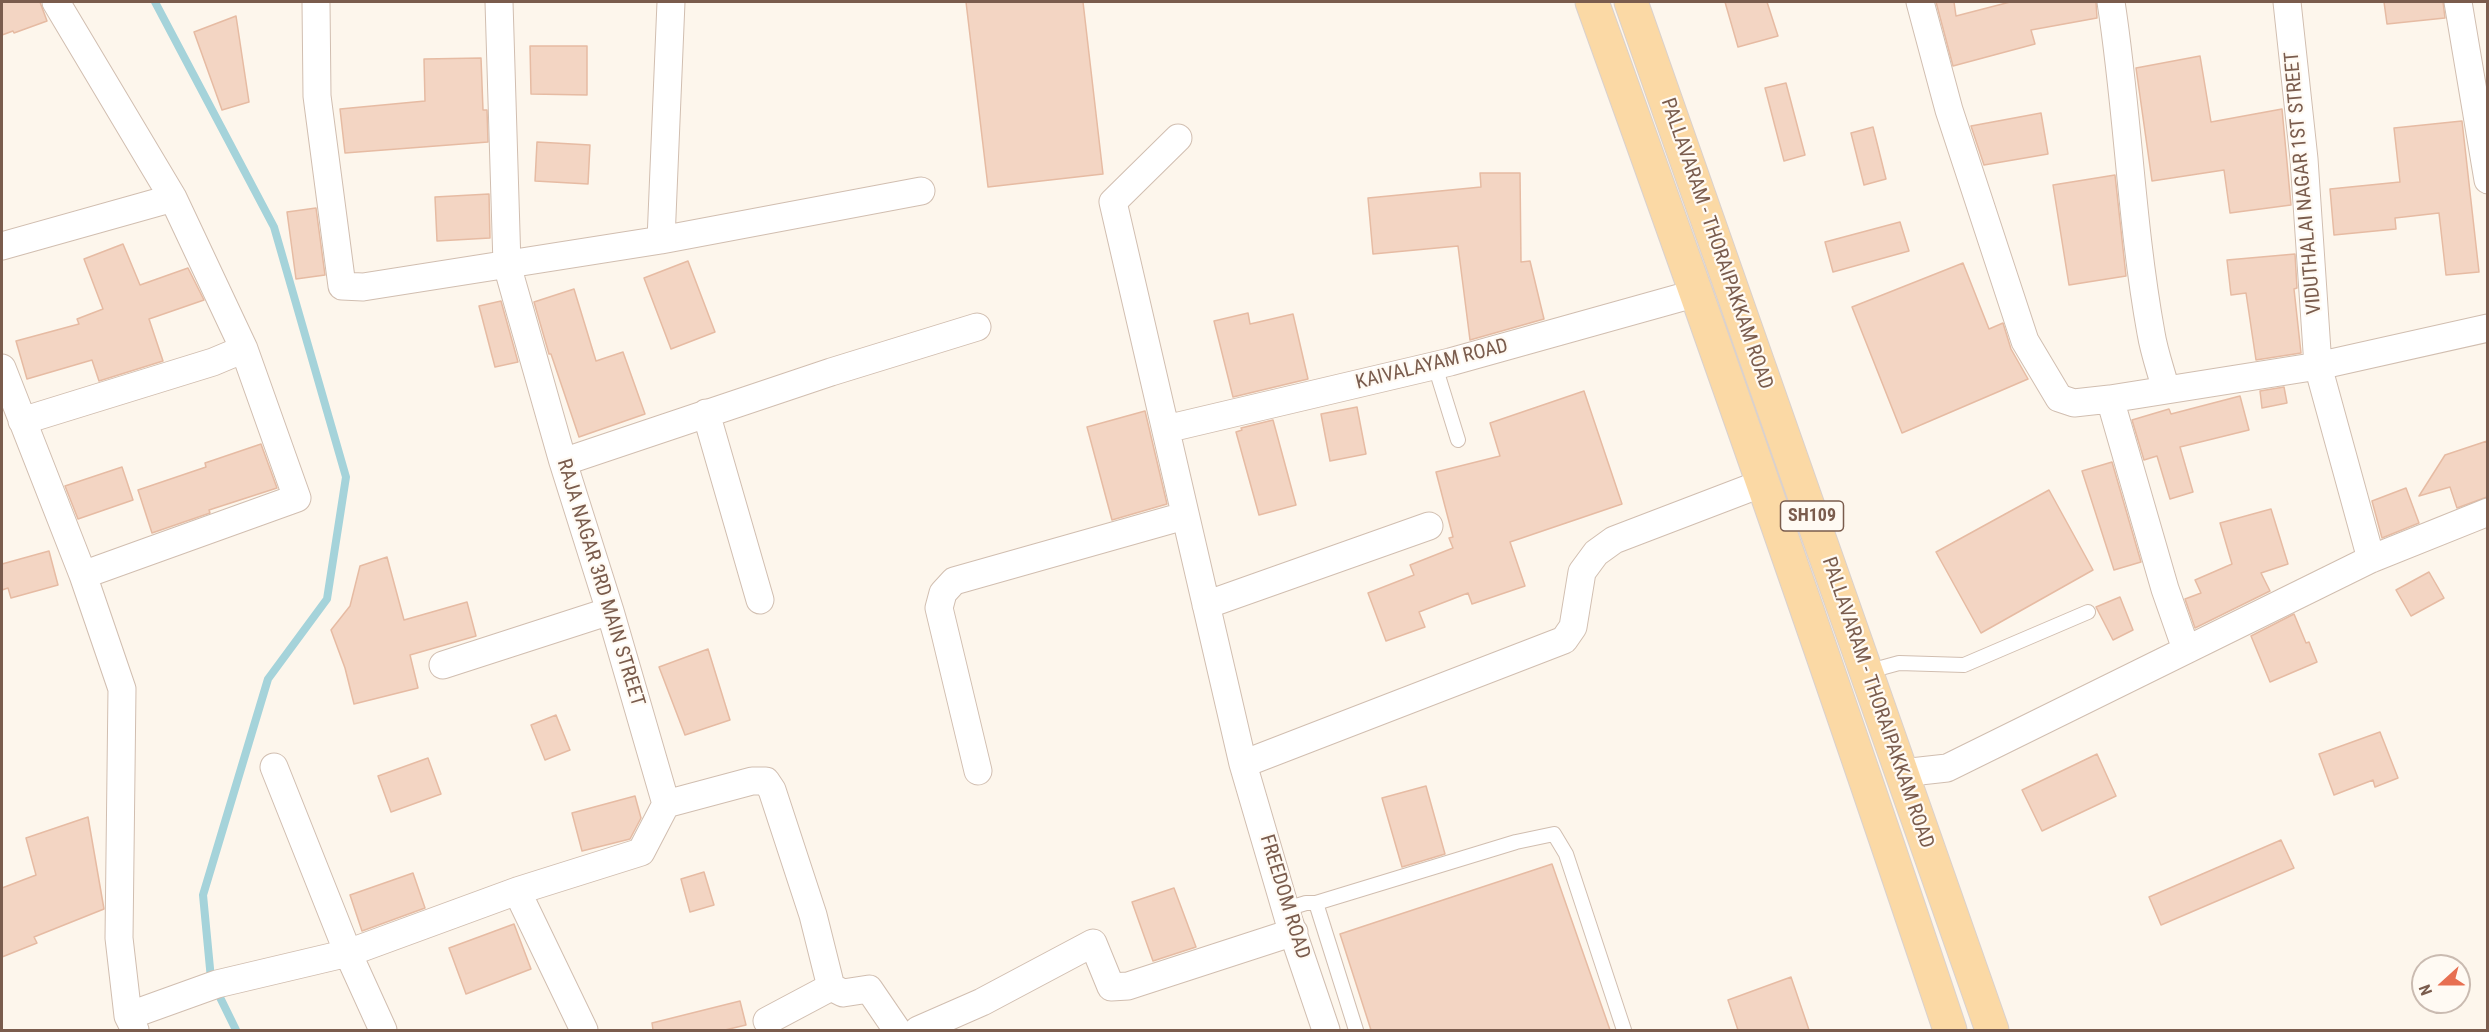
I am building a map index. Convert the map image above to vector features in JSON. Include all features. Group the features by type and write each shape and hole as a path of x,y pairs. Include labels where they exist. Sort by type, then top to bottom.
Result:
{"main road":[{"name":"PALLAVARAM - THORAIPAKKAM ROAD","path":"1592,2 1697,292 1852,737 1950,1030"},
{"name":"PALLAVARAM - THORAIPAKKAM ROAD","path":"1631,2 1992,1030"},
{"path":"1852,737 1886,728"}],"street":[{"path":"56,2 173,198 244,349 297,498 83,575"},
{"path":"316,2 317,96 342,286 363,287 507,266 662,240 921,190"},
{"name":"RAJA NAGAR 3RD MAIN STREET","path":"500,2 507,266 563,462 610,611 666,804"},
{"path":"662,240 670,2"},
{"path":"1920,2 1953,121 2025,341 2059,398 2074,403 2110,399 2318,366 2487,328"},
{"path":"2111,2 2120,61 2136,227 2151,334 2166,390"},
{"name":"VIDUTHALAI NAGAR 1ST STREET","path":"2287,2 2304,159 2318,366 2371,559"},
{"path":"2458,2 2487,180"},
{"name":"FREEDOM ROAD","path":"1178,138 1113,202 1243,764 1326,1030"},
{"path":"2,246 173,198"},
{"name":"KAIVALAYAM ROAD","path":"1166,429 1435,366 1697,292"},
{"path":"563,462 831,372 977,327"},
{"path":"22,421 213,362 244,349"},
{"path":"2,368 83,575 122,689 120,938 133,1020 217,984 348,953 517,891 641,852 666,804 752,781 766,781 772,790 809,904 831,987 843,993 869,989 897,1030"},
{"path":"2110,399 2165,589 2186,649"},
{"path":"706,413 760,600"},
{"path":"1243,764 1564,640 1573,627 1582,572 1596,553 1614,540 1763,483"},
{"path":"1902,773 1947,768 2371,559 2487,512"},
{"path":"978,771 939,608 943,593 954,582 1184,516"},
{"path":"1206,605 1429,526"},
{"path":"443,665 610,611"},
{"path":"273,767 348,953 383,1030"},
{"path":"517,891 584,1030"},
{"path":"918,1030 982,1002 1093,943 1110,987 1128,986 1290,920"},
{"path":"767,1021 831,987"}],"lane":[{"path":"1435,366 1458,440"},
{"path":"1866,672 1899,663 1964,665 2088,612"},
{"path":"1290,920 1306,903 1316,903 1516,842 1554,834 1566,854 1624,1030"},
{"path":"1316,903 1356,1030"}],"building":[{"path":"2,2 40,2 47,21 2,35"},
{"path":"966,2 1083,2 1103,174 988,187"},
{"path":"1725,2 1767,2 1778,36 1738,47"},
{"path":"1936,2 1954,2 1956,16 2010,2 2096,2 2097,18 2031,30 2035,44 1953,66"},
{"path":"2384,2 2443,2 2445,18 2387,24"},
{"path":"236,16 249,102 222,110 194,32"},
{"path":"530,46 587,46 587,95 531,94"},
{"path":"2200,56 2211,122 2282,109 2291,205 2230,213 2224,170 2152,181 2136,68"},
{"path":"481,58 483,110 487,110 488,142 345,153 340,109 425,101 424,59"},
{"path":"1786,83 1805,155 1784,161 1765,88"},
{"path":"2041,113 2048,154 1984,165 1971,126"},
{"path":"2462,121 2479,272 2446,275 2439,213 2395,218 2396,229 2334,235 2330,189 2400,182 2394,128"},
{"path":"1873,127 1886,179 1864,185 1851,133"},
{"path":"537,142 590,145 588,184 535,181"},
{"path":"1480,173 1520,173 1521,262 1530,261 1544,319 1470,340 1458,246 1373,254 1368,198 1481,187"},
{"path":"2115,175 2126,276 2069,285 2053,185"},
{"path":"489,194 490,238 437,241 435,197"},
{"path":"316,208 325,275 296,279 287,212"},
{"path":"1900,222 1909,251 1833,272 1825,242"},
{"path":"123,244 140,285 188,268 204,300 149,319 163,361 99,381 92,360 27,379 16,341 79,324 77,319 103,309 84,259"},
{"path":"2295,254 2297,288 2294,289 2301,353 2256,360 2246,293 2231,295 2227,260"},
{"path":"688,261 715,332 671,349 644,278"},
{"path":"1963,263 1989,329 2003,323 2011,349 2028,379 1902,433 1852,307"},
{"path":"574,289 596,361 623,352 645,414 579,437 551,354 549,354 534,302"},
{"path":"501,301 518,362 495,367 479,306"},
{"path":"1248,313 1250,324 1293,314 1308,379 1233,397 1214,321"},
{"path":"2284,387 2287,403 2262,408 2260,391"},
{"path":"1584,391 1622,504 1510,542 1525,586 1472,604 1468,593 1419,612 1425,627 1386,641 1368,593 1414,575 1410,565 1453,548 1449,538 1453,537 1436,472 1500,456 1490,423"},
{"path":"2240,396 2249,430 2180,447 2193,492 2170,499 2157,456 2144,460 2132,420 2169,409 2171,414"},
{"path":"1357,407 1366,454 1330,461 1321,414"},
{"path":"1145,411 1167,504 1112,520 1087,427"},
{"path":"1273,420 1296,505 1259,515 1236,432 1242,430 1241,428"},
{"path":"2487,441 2487,497 2457,508 2450,487 2419,496 2445,455"},
{"path":"261,444 277,488 209,510 210,513 152,533 138,490 206,467 205,463"},
{"path":"2112,462 2141,562 2114,570 2082,471"},
{"path":"122,467 133,500 78,519 65,486"},
{"path":"2406,488 2419,523 2382,538 2372,501"},
{"path":"2049,490 2093,570 1981,633 1936,552"},
{"path":"2271,509 2288,564 2261,573 2270,591 2195,628 2185,599 2201,593 2195,580 2232,564 2220,523"},
{"path":"49,551 58,585 11,598 8,588 2,590 2,564"},
{"path":"387,557 404,620 467,602 476,636 410,655 418,688 354,704 345,668 331,630 350,606 360,566"},
{"path":"2429,572 2444,598 2411,616 2396,590"},
{"path":"2120,597 2133,630 2113,640 2096,607"},
{"path":"2294,614 2317,662 2270,682 2251,636"},
{"path":"708,649 730,720 685,735 659,667"},
{"path":"556,715 570,750 545,760 531,725"},
{"path":"2380,732 2398,778 2375,787 2373,780 2334,795 2319,754"},
{"path":"2097,754 2116,796 2042,831 2022,790"},
{"path":"428,758 441,794 391,812 378,776"},
{"path":"1426,786 1445,854 1402,867 1382,798"},
{"path":"635,796 641,818 630,839 582,851 572,813"},
{"path":"88,817 104,909 34,937 37,943 2,957 2,888 36,875 26,838"},
{"path":"2281,840 2294,868 2161,925 2149,897"},
{"path":"1552,864 1610,1030 1371,1030 1340,934"},
{"path":"704,872 714,905 690,912 681,879"},
{"path":"413,873 425,908 362,931 350,895"},
{"path":"1174,888 1196,947 1153,961 1132,902"},
{"path":"514,924 531,969 466,994 449,948"},
{"path":"1791,977 1809,1030 1738,1030 1728,1000"},
{"path":"740,1001 746,1025 725,1030 653,1030 652,1023"}],"waterway":[{"path":"155,2 274,227 346,477 327,599 268,679 203,895 211,979 236,1030"}]}
